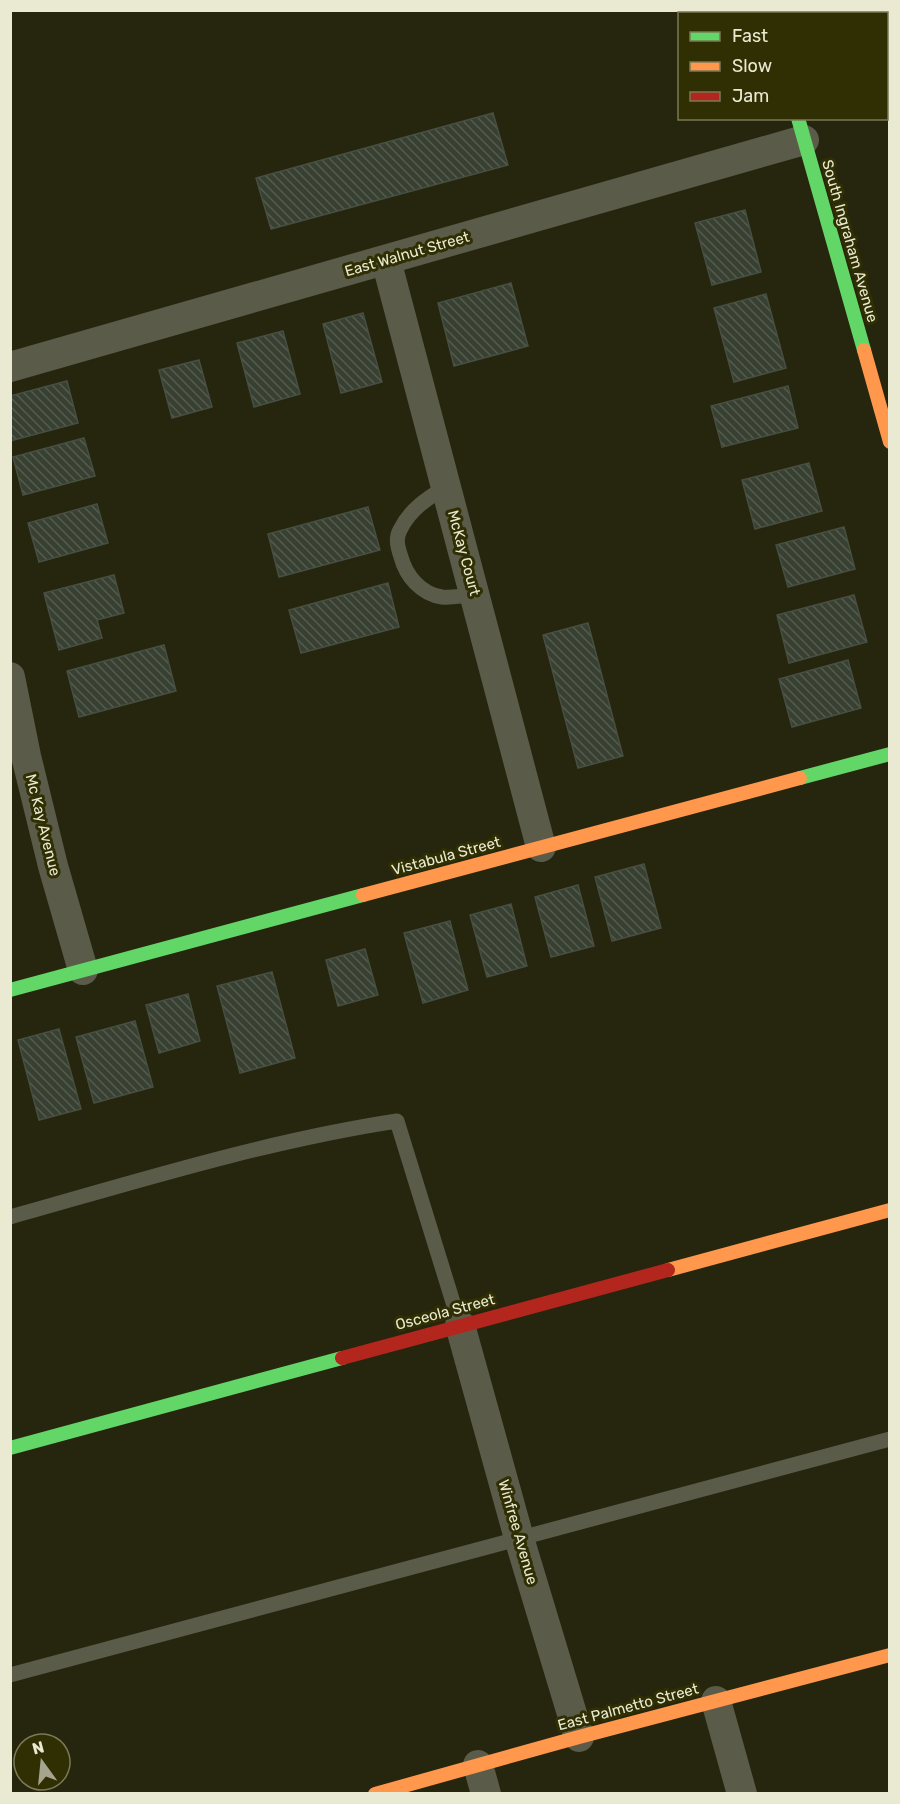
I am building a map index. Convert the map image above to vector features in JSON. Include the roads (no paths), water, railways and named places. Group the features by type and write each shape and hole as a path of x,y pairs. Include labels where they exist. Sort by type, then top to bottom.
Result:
{"street":[{"name":"East Walnut Street","path":"10,367 386,260 801,129"},
{"name":"South Ingraham Avenue","path":"801,129 890,442"},
{"name":"McKay Court","path":"386,260 541,848"},
{"name":"Mc Kay Avenue","path":"10,678 53,866 83,970"},
{"name":"Vistabula Street","path":"10,990 890,754"},
{"name":"Osceola Street","path":"10,1448 890,1210"},
{"name":"Winfree Avenue","path":"460,1325 519,1538 579,1737"},
{"name":"East Palmetto Street","path":"375,1794 579,1737 890,1655"},
{"path":"716,1701 742,1794"},
{"path":"478,1765 486,1794"}],"lane":[{"path":"447,486 417,506 406,518 398,532 397,546 404,568 419,587 441,597 475,595"},
{"path":"10,1217 204,1163 341,1130 397,1121 460,1325"},
{"path":"10,1675 890,1439"}]}
